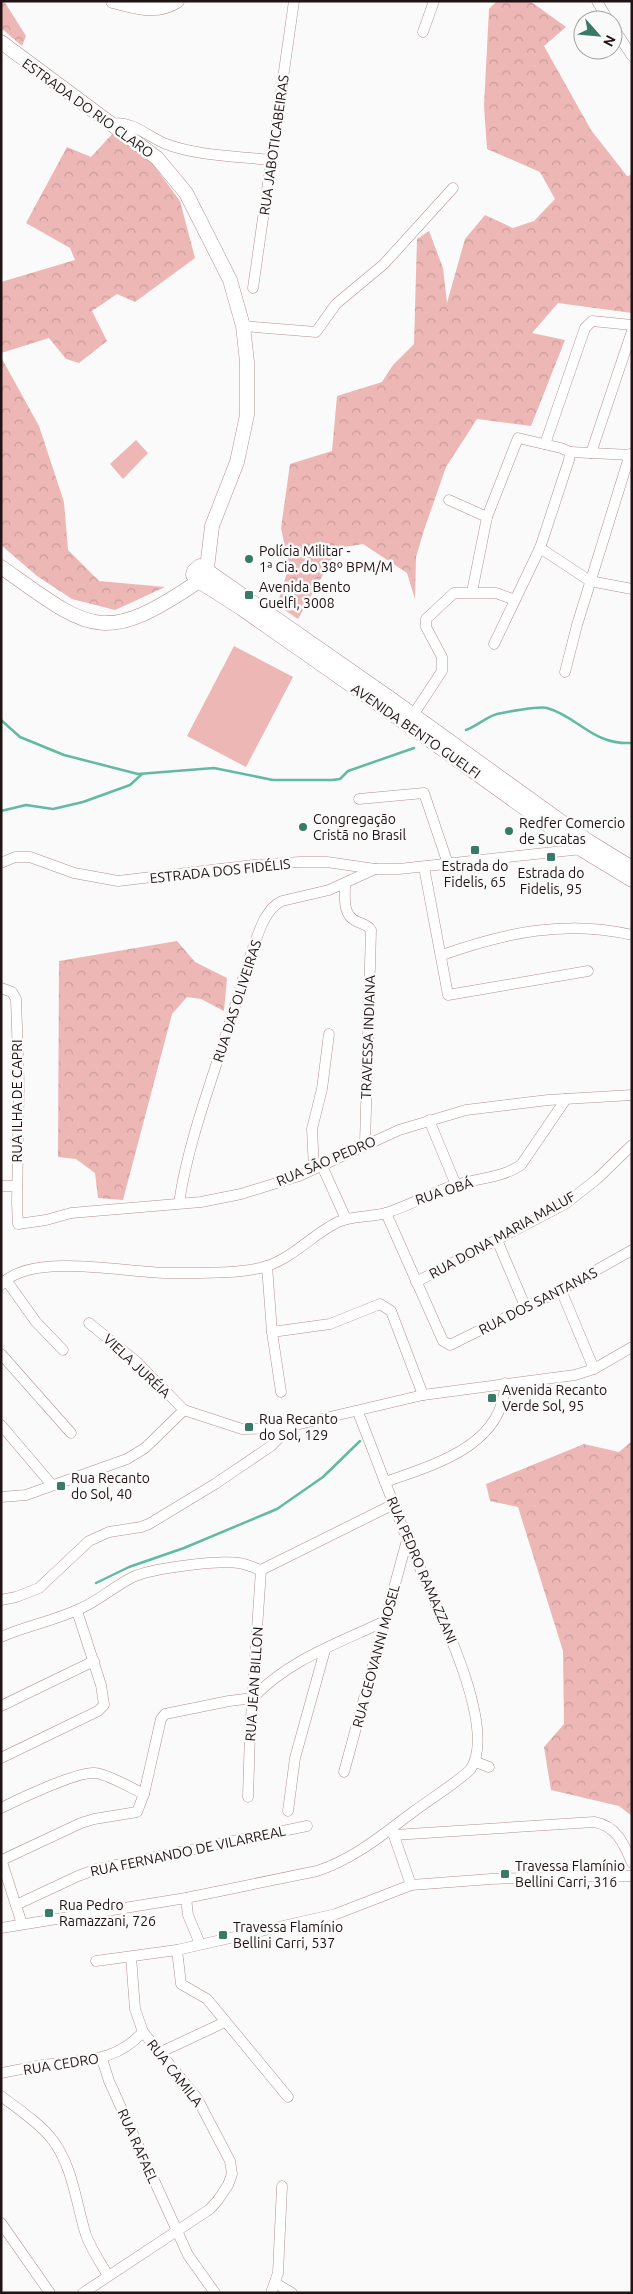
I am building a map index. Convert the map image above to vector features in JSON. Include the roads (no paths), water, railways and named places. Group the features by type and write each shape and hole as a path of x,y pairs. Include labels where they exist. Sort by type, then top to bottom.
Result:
{"main road":[{"path":"113,1 140,8 156,8 177,1"},
{"name":"ESTRADA DO RIO CLARO","path":"1,42 157,158 186,193 230,280 243,326 247,362 247,415 236,462 217,508 201,574"},
{"path":"1,567 49,601 85,621 100,624 121,623 149,612 180,586 201,574"},
{"name":"AVENIDA BENTO GUELFI","path":"201,574 413,715 432,735"},
{"name":"AVENIDA BENTO GUELFI","path":"201,574 432,735 632,880"},
{"name":"AVENIDA BENTO GUELFI","path":"585,845 632,868"}],"street":[{"name":"RUA JABOTICABEIRAS","path":"253,288 294,1"},
{"path":"423,32 434,1"},
{"path":"623,42 632,56"},
{"path":"112,124 125,124 163,143 188,150 270,160"},
{"path":"243,326 316,332 336,304 384,264 453,188"},
{"path":"545,444 585,328 592,321 632,325"},
{"path":"591,453 632,330"},
{"path":"472,592 487,517 518,438 570,452 631,455 590,581 565,672"},
{"path":"494,644 540,548 570,460 570,452"},
{"path":"449,500 487,517"},
{"path":"540,548 590,581 632,589"},
{"path":"413,715 442,671 442,657 426,627 426,619 454,593 496,593 515,600"},
{"path":"359,799 424,793 448,864"},
{"name":"ESTRADA DOS FIDÉLIS","path":"1,863 15,857 30,857 74,873 118,881 254,865 300,862 327,862 375,869 424,867 585,845"},
{"path":"424,867 448,995 588,971"},
{"name":"RUA DAS OLIVEIRAS","path":"179,1203 183,1174 196,1129 247,968 264,921 275,904 329,890 375,869"},
{"name":"TRAVESSA INDIANA","path":"345,884 346,912 353,920 368,926 371,930 365,1144"},
{"path":"442,955 484,941 539,929 596,928 632,936"},
{"name":"RUA ILHA DE CAPRI","path":"1,988 12,992 16,999 19,1085 18,1224"},
{"path":"63,1350 36,1322 4,1283 16,1273 34,1267 57,1265 172,1273 234,1271 267,1266 288,1256 329,1228 346,1219 318,1168 312,1129 322,1089 329,1034"},
{"name":"RUA SÃO PEDRO","path":"18,1224 46,1220 70,1213 201,1202 241,1194 318,1168 365,1144 429,1120 466,1110 566,1099 632,1095"},
{"name":"RUA OBÁ","path":"346,1219 386,1213 456,1185 511,1172 521,1165 566,1099"},
{"path":"429,1120 456,1185"},
{"name":"RUA DONA MARIA MALUF","path":"416,1282 565,1204 597,1179 632,1146"},
{"path":"1,1186 17,1186"},
{"path":"386,1213 416,1282"},
{"path":"498,1240 525,1306"},
{"name":"RUA DOS SANTANAS","path":"416,1282 443,1341 452,1345 631,1253"},
{"path":"267,1266 272,1332 280,1392"},
{"path":"561,1290 594,1370"},
{"path":"272,1332 330,1324 380,1304 384,1305 391,1312 423,1395"},
{"name":"VIELA JURÉIA","path":"89,1323 137,1362 184,1410"},
{"path":"1,1497 26,1495 127,1459 145,1448 184,1410 242,1429 283,1428 358,1412 423,1395 505,1383 575,1376 594,1370 632,1347"},
{"path":"1,1354 71,1433"},
{"name":"RUA PEDRO RAMAZZANI","path":"476,1762 478,1750 468,1681 407,1540 385,1482 443,1461 476,1441 490,1428 499,1411 505,1393 505,1383"},
{"path":"358,1412 385,1482"},
{"path":"1,1425 52,1485"},
{"path":"1,1600 16,1597 39,1588 88,1541 109,1532 141,1528 163,1516 271,1446 278,1439 283,1428"},
{"path":"1,1637 29,1625 76,1611 92,1604 131,1578 154,1570 229,1562 240,1563 261,1570 394,1504"},
{"name":"RUA GEOVANNI MOSEL","path":"344,1772 407,1540"},
{"name":"RUA JEAN BILLON","path":"248,1797 261,1570"},
{"path":"1,1758 102,1708 105,1701 94,1661 76,1611"},
{"path":"22,1924 16,1905 5,1882 1,1859 81,1823 103,1817 132,1814 140,1807 162,1716 170,1712 254,1698 266,1685 285,1670 385,1621"},
{"path":"288,1811 295,1758 325,1650"},
{"path":"1,1706 94,1661"},
{"path":"1,1928 186,1898 318,1871 350,1858 392,1832 462,1777 476,1762 488,1767"},
{"path":"1,1808 32,1793 88,1773 98,1773 144,1794"},
{"path":"392,1832 594,1822 609,1826 615,1831 622,1840 632,1863"},
{"name":"RUA FERNANDO DE VILARREAL","path":"16,1905 97,1869 307,1826"},
{"path":"392,1832 411,1885"},
{"path":"96,1961 177,1950 336,1914 411,1885 508,1878 632,1876"},
{"path":"186,1898 188,1915 200,1944"},
{"path":"177,1950 181,1984 207,1999 288,2097"},
{"name":"RUA CAMILA","path":"130,1957 135,2009 143,2032 161,2052 196,2098 230,2161 232,2174 228,2185 218,2200 210,2209 177,2232"},
{"path":"161,2052 225,2022"},
{"name":"RUA CEDRO","path":"1,2073 49,2064 102,2058 125,2048 143,2032"},
{"name":"RUA RAFAEL","path":"102,2058 109,2081 188,2255 216,2293"},
{"path":"1,2096 27,2115 51,2138 63,2158 77,2196 86,2236 108,2276"},
{"path":"282,2186 278,2273 273,2288 292,2293"},
{"path":"1,2222 50,2293"},
{"path":"83,2293 177,2232"}],"waterway":[{"path":"466,730 497,714 522,709 547,708 558,712 606,740 632,743"},
{"path":"1,720 20,737 64,755 138,774 214,768 273,780 332,780 340,779 348,771 414,748"},
{"path":"1,811 26,805 53,809 83,802 130,785 142,774"},
{"path":"96,1583 129,1567 184,1548 277,1509 323,1477 360,1441"}],"place":[{"name":"Polícia Militar - 1ª Cia. do 38º BPM/M","path":"249,559"},
{"name":"Avenida Bento Guelfi, 3008","path":"249,595"},
{"name":"Congregação Cristã no Brasil","path":"303,827"},
{"name":"Redfer Comercio de Sucatas","path":"509,831"},
{"name":"Estrada do Fidelis, 65","path":"475,850"},
{"name":"Estrada do Fidelis, 95","path":"551,857"},
{"name":"Avenida Recanto Verde Sol, 95","path":"492,1398"},
{"name":"Rua Recanto do Sol, 129","path":"249,1427"},
{"name":"Rua Recanto do Sol, 40","path":"61,1486"},
{"name":"Travessa Flamínio Bellini Carri, 316","path":"505,1874"},
{"name":"Rua Pedro Ramazzani, 726","path":"49,1913"},
{"name":"Travessa Flamínio Bellini Carri, 537","path":"223,1935"}]}
